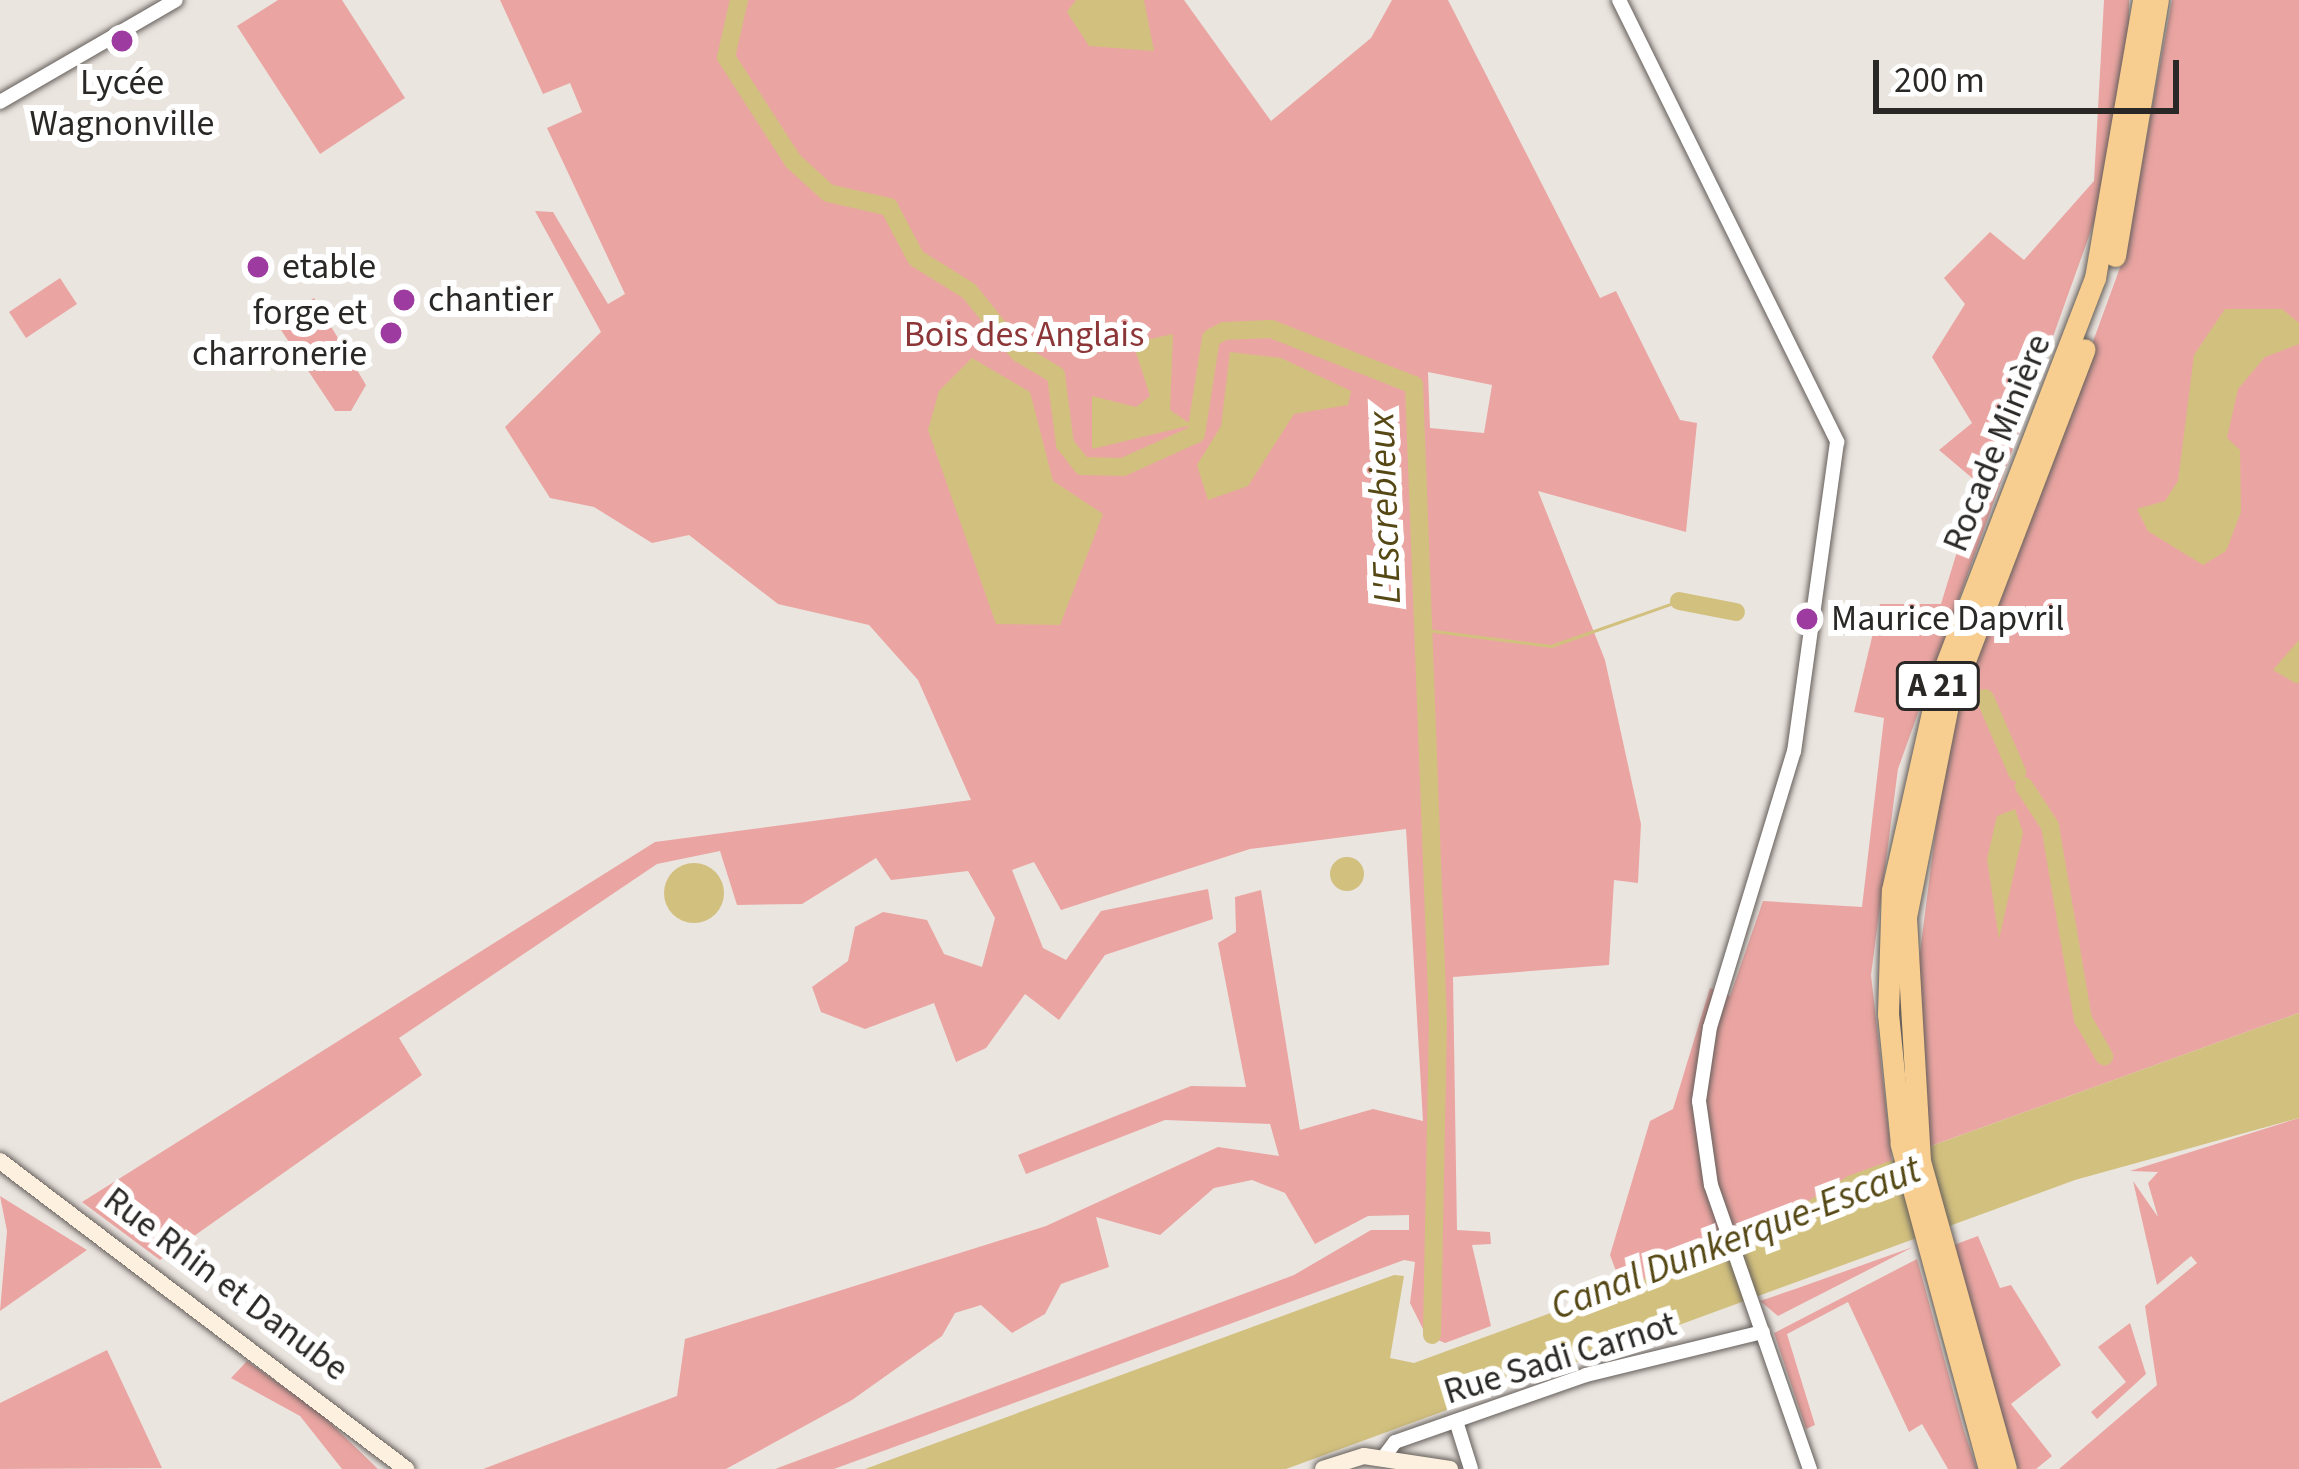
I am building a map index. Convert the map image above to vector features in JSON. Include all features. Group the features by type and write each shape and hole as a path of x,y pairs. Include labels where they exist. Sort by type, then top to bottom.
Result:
{"highway":[{"name":"Rocade Minière","path":"1989,1469 1900,1078 1888,936 1912,773 2095,278 2143,0"},
{"name":"Rocade Minière","path":"1900,1078 1906,917 1928,776 2118,245 2158,0"},
{"name":"Rocade Minière","path":"1948,1304 2006,1469"}],"main road":[{"name":"Rue Rhin et Danube","path":"0,1165 394,1469"},
{"name":"Rue Rhin et Danube","path":"0,1165 406,1469"},
{"path":"1322,1469 1383,1458 1450,1469"}],"street":[{"path":"0,102 176,0"},
{"path":"1620,1 1820,393 1838,449 1794,751 1704,1051 1702,1148 1810,1469"},
{"name":"Rue Sadi Carnot","path":"1383,1458 1391,1444 1597,1371 1762,1327"},
{"path":"1456,1421 1471,1469"}],"green space":[{"path":"278,0 342,0 405,98 320,154 237,26"},
{"name":"Bois des Anglais","path":"500,0 1184,0 1271,121 1371,38 1392,0 1448,0 1600,298 1616,291 1680,420 1697,423 1686,532 1538,491 1605,660 1641,824 1638,883 1614,880 1609,965 1453,977 1457,1230 1490,1232 1491,1244 1472,1245 1491,1326 1445,1343 1426,1335 1410,1303 1415,1262 1404,1260 834,1469 775,1469 1294,1275 1371,1230 1409,1230 1409,1215 1368,1216 1315,1244 1285,1193 1252,1180 1214,1188 1160,1235 1096,1217 1109,1267 1061,1284 1045,1314 1012,1333 981,1305 955,1313 942,1336 852,1400 726,1469 483,1469 677,1396 685,1339 1046,1226 1218,1147 1279,1156 1270,1124 1165,1120 1026,1174 1018,1155 1191,1086 1246,1087 1218,943 1236,932 1235,897 1261,890 1300,1130 1373,1109 1423,1121 1406,829 1250,849 1061,910 1034,862 1012,870 1043,948 1066,960 1101,911 1208,889 1213,919 1105,955 1059,1020 1025,994 986,1048 956,1062 934,1003 865,1029 821,1012 812,987 848,961 855,927 883,912 927,920 944,954 982,967 995,918 968,871 891,880 876,858 802,904 737,905 720,851 657,864 399,1038 422,1075 160,1260 82,1202 655,842 971,800 918,680 869,625 778,604 689,535 652,543 594,507 550,498 505,427 601,332 535,211 553,212 608,304 625,294 547,128 582,112 570,83 543,94","holes":["1428,372 1492,385 1484,433 1430,428"]},
{"path":"2104,0 2129,0 2129,24 2102,200 1898,769 1871,975 1892,1160 1740,1244 1622,1287 1610,1255 1650,1121 1673,1109 1710,988 1730,996 1763,901 1862,907 1884,718 1854,712 1880,604 1941,604 1978,483 1939,450 1972,423 1932,357 1965,304 1944,278 1990,232 2024,260 2094,181"},
{"path":"2172,0 2299,0 2299,1013 1928,1147 1915,992 1947,740 2125,254"},
{"path":"60,278 77,304 26,338 9,312"},
{"path":"314,298 366,385 351,411 335,411 277,324"},
{"path":"2299,1118 2299,1469 2059,1469 2157,1385 2145,1306 2197,1263 2191,1256 2157,1285 2133,1181 2158,1217 2148,1183 2158,1172 2130,1171"},
{"path":"0,1196 87,1250 0,1311 7,1231"},
{"path":"1978,1236 2000,1288 2011,1285 2061,1365 2011,1404 2052,1456 2036,1469 2018,1469 1951,1246"},
{"path":"1913,1247 1778,1316 1760,1301 1798,1288"},
{"path":"1917,1259 1977,1469 1948,1469 1922,1424 1909,1432 1848,1302 1787,1334 1815,1425 1806,1429 1774,1333"},
{"path":"2130,1323 2146,1374 2097,1419 2091,1412 2126,1382 2098,1347"},
{"path":"107,1350 162,1468 0,1469 0,1403"},
{"path":"247,1361 319,1412 378,1469 342,1469 300,1416 231,1378"}],"shaded area":[{"path":"1076,0 1144,0 1154,51 1089,46 1067,12"},
{"path":"2225,309 2282,309 2299,323 2299,344 2265,357 2238,389 2227,438 2240,450 2241,512 2226,551 2203,565 2148,531 2137,509 2165,501 2178,481 2194,355"},
{"path":"1173,334 1170,410 1192,425 1092,449 1092,396 1136,407 1150,396 1133,343"},
{"path":"1230,352 1281,358 1351,391 1348,405 1294,414 1248,486 1208,500 1197,465 1221,426"},
{"path":"972,358 1030,392 1053,481 1103,514 1060,625 996,624 928,430 939,391"},
{"path":"2299,640 2299,683 2295,683 2273,670"},
{"path":"2015,809 2023,833 1999,939 1987,859 1997,816"},
{"path":"1347,857 1359,862 1364,874 1359,886 1347,891 1335,886 1330,874 1335,862"},
{"path":"694,863 715,872 724,893 715,914 694,923 673,914 664,893 673,872"},
{"path":"2299,1013 2299,1118 2075,1180 1286,1469 865,1469 1394,1275 1404,1276 1390,1358 1414,1363 1740,1244 1848,1176"}],"waterway":[{"name":"L'Escrebieux","path":"739,0 726,57 793,161 828,193 889,207 916,258 969,291 1019,353 1056,375 1065,444 1082,466 1123,467 1196,434 1211,338 1224,331 1271,329 1414,385 1438,1021 1432,1335"},
{"path":"1418,629 1551,646 1679,601"},
{"path":"1679,601 1736,612"},
{"path":"1985,698 2017,772"},
{"path":"2024,786 2050,826 2083,1019 2104,1056"}],"place":[{"name":"Lycée Wagnonville","path":"122,41"},
{"name":"etable","path":"258,267"},
{"name":"chantier","path":"404,300"},
{"name":"forge et charronerie","path":"391,333"},
{"name":"Maurice Dapvril","path":"1807,619"}],"water label":[{"name":"Canal Dunkerque-Escaut","path":"1736,1239"}]}
